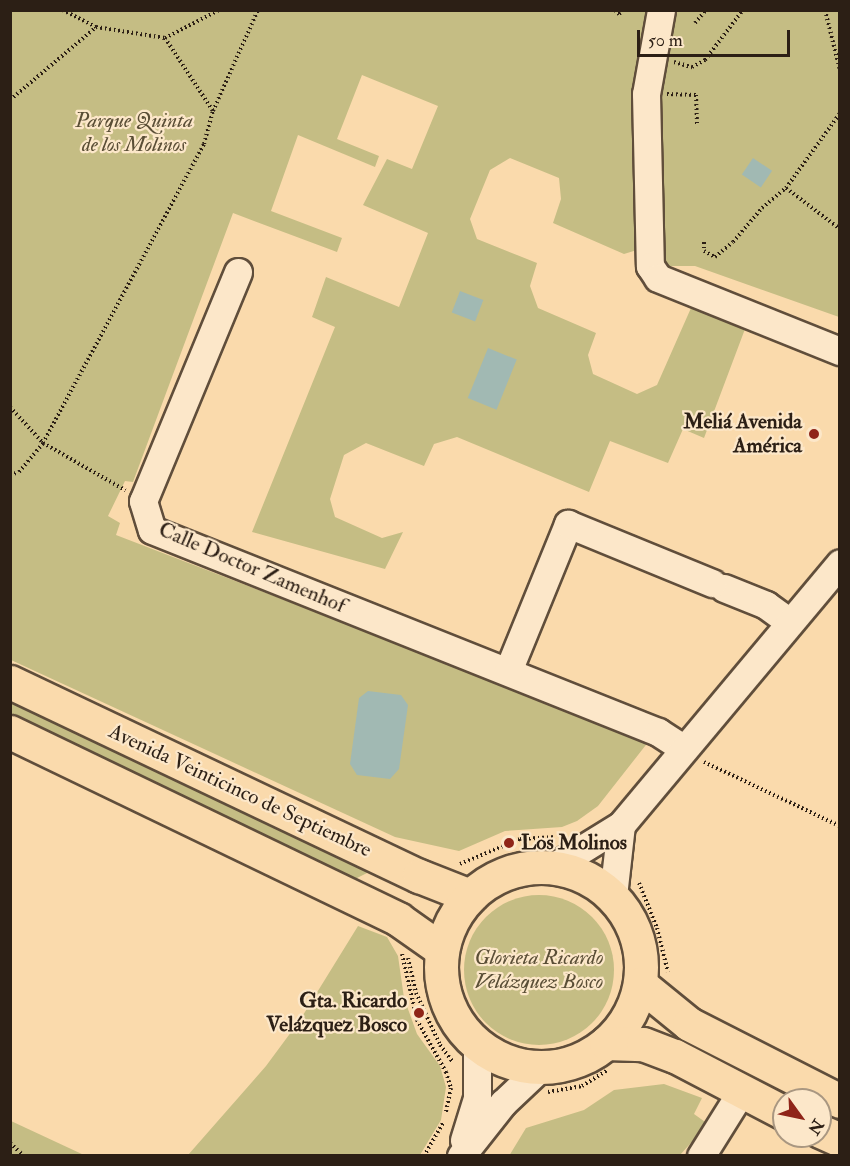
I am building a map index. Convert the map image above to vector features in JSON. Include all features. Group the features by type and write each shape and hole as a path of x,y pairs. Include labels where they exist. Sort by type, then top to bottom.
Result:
{"main road":[{"name":"Avenida Veinticinco de Septiembre","path":"10,682 429,880 470,896"},
{"path":"10,732 403,938 442,950"},
{"path":"772,1107 644,1044 611,1054 583,1058 540,1081 498,1058 477,1044 447,1002 442,981 442,950 457,912 470,896 488,882 515,869 553,867 625,888 637,937 654,980 689,1024 840,1101"},
{"path":"611,1054 622,1026 654,980"}],"street":[{"path":"661,10 646,94 650,266 658,278 840,351"},
{"name":"Calle Doctor Zamenhof","path":"238,272 143,501 152,530 508,670 658,732 694,755"},
{"path":"508,670 568,524 766,605 789,622"},
{"path":"553,867 621,825 694,755 789,622 840,563"},
{"path":"621,825 625,888"},
{"path":"460,1137 477,1098 477,1044"},
{"path":"460,1137 503,1102 540,1081"},
{"path":"701,1155 741,1092"}],"path":[{"path":"63,10 96,27 165,38 219,10"},
{"path":"10,475 19,472 43,443 204,144 213,111 258,10"},
{"path":"615,10 620,14 623,10"},
{"path":"695,23 706,10"},
{"path":"692,67 705,60 743,10"},
{"path":"825,10 840,70"},
{"path":"10,100 96,27"},
{"path":"165,38 213,111"},
{"path":"646,94 696,95 697,125"},
{"path":"704,243 704,251 715,257 786,188 840,113"},
{"path":"786,188 840,229"},
{"path":"10,407 43,443 143,501"},
{"path":"694,755 840,826"},
{"path":"429,880 442,862 459,865 520,839 563,836"},
{"path":"625,888 657,928 654,980"},
{"path":"403,938 416,993 454,1068"},
{"path":"403,938 417,1020 438,1054 450,1088 460,1137"},
{"path":"540,1081 582,1086 611,1054"},
{"path":"458,1085 455,1109 460,1137"},
{"path":"423,1155 460,1137"},
{"path":"10,1143 24,1155"}],"green space":[{"name":"Parque Quinta de los Molinos","path":"11,11 839,11 839,317 695,266 667,266 655,214 635,187 640,249 624,254 553,223 561,199 559,178 510,158 490,170 470,219 477,239 537,263 530,286 538,308 596,333 588,355 593,374 637,394 657,385 691,308 745,329 704,438 683,429 668,463 610,441 589,492 457,437 434,444 424,466 366,443 344,455 330,499 335,517 382,538 403,532 385,569 252,532 335,327 312,317 326,277 399,307 428,233 363,205 387,159 412,169 438,106 362,75 337,139 379,156 375,167 298,135 271,211 342,238 337,252 233,213 133,482 125,481 108,516 120,523 116,535 649,741 598,806 577,821 562,827 505,831 459,851 395,837 11,660"},
{"path":"11,693 369,863 367,873 353,880 11,720"},
{"name":"Glorieta Ricardo Velázquez Bosco","path":"539,895 554,896 568,901 592,917 608,941 613,955 613,985 608,999 592,1023 568,1039 554,1044 539,1045 524,1044 510,1039 486,1023 470,999 465,985 464,970 465,955 470,941 486,917 510,901 524,896"},
{"path":"358,926 387,937 398,956 404,998 417,1034 440,1066 446,1087 441,1120 420,1155 188,1155 266,1066 300,1020"},
{"path":"664,1084 702,1098 694,1114 708,1124 680,1155 509,1156 526,1128 584,1110 614,1090"},
{"path":"11,1121 84,1155 11,1155"}],"water":[{"path":"753,158 772,171 761,187 742,175"},
{"path":"460,291 483,300 475,321 452,312"},
{"path":"488,348 517,360 497,410 468,398"},
{"path":"368,691 401,695 408,705 399,769 390,779 357,775 350,764 359,698"}],"place":[{"name":"Meliá Avenida América","path":"814,434"},
{"name":"Los Molinos","path":"509,843"},
{"name":"Gta. Ricardo Velázquez Bosco","path":"419,1013"}]}
